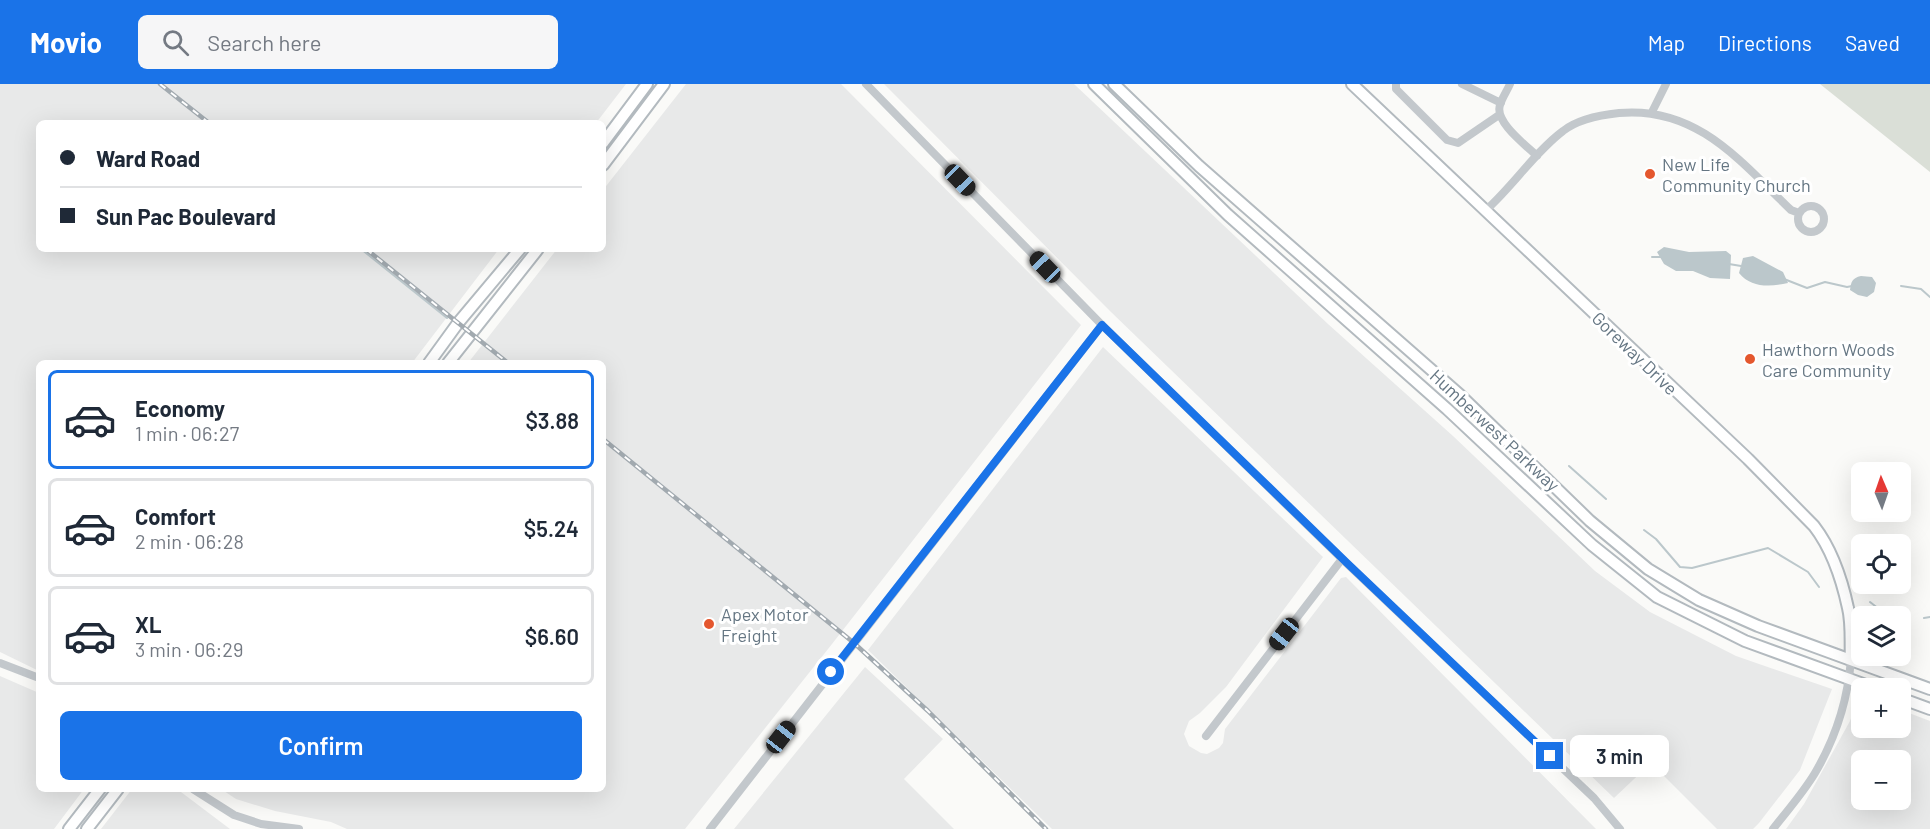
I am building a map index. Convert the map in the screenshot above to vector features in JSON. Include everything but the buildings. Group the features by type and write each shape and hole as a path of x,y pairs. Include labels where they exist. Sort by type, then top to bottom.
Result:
{"main road":[{"path":"606,138 647,84"},
{"path":"606,161 664,84"},
{"name":"Humberwest Parkway","path":"1094,84 1228,215 1447,408 1592,545 1658,597 1745,641 1849,678"},
{"name":"Humberwest Parkway","path":"1114,84 1199,166 1460,395 1624,551 1700,600 1758,626 1851,659"},
{"name":"Goreway Drive","path":"1352,84 1748,459 1814,526 1832,558 1849,609 1851,659"},
{"path":"431,360 458,323 517,252"},
{"path":"450,360 536,252"},
{"name":"Humberwest Parkway","path":"1864,666 1930,689"},
{"path":"1911,702 1930,710"},
{"path":"69,829 98,792"},
{"path":"87,829 116,792"}],"street":[{"path":"866,84 1102,325 1342,559 1594,798 1620,829"},
{"path":"1396,84 1396,89 1447,140 1458,143 1499,115"},
{"path":"1462,84 1501,103"},
{"path":"1510,84 1499,107 1499,115 1507,127 1538,156"},
{"path":"1652,112 1666,84"},
{"path":"1486,210 1563,131 1581,121 1604,114 1652,112 1683,122 1716,139 1791,210 1799,213"},
{"path":"710,829 1102,325"},
{"path":"1206,736 1342,559"},
{"path":"1773,829 1815,774 1838,721 1849,678 1851,659"},
{"path":"0,663 36,677"},
{"path":"198,792 234,815 261,824 299,829"}],"shaded area":[{"path":"0,84 626,84 598,120 36,120 36,252 497,252 414,360 36,360 36,670 0,652"},
{"path":"686,84 841,84 1081,325 685,829 347,829 331,822 275,811 236,799 226,792 606,792 606,360 470,360 555,252 606,252 606,186"},
{"path":"884,84 1074,84 1328,324 1453,436 1595,571 1650,612 1736,656 1832,689 1800,770 1759,823 1753,829 1717,829 1651,763 1614,798 1111,312"},
{"path":"1820,84 1930,84 1930,172"},
{"path":"1664,247 1689,252 1726,251 1731,255 1730,279 1710,278 1693,271 1676,271 1664,264 1657,252"},
{"path":"1753,256 1783,272 1788,283 1761,285 1744,278 1739,273 1743,258"},
{"path":"1861,276 1872,277 1876,283 1874,292 1867,297 1850,290 1852,281"},
{"path":"1103,347 1323,557 1226,687 1189,721 1184,734 1189,746 1207,754 1219,748 1223,743 1225,729 1341,578 1346,577 1596,829 1052,829 868,650"},
{"path":"865,667 943,739 904,779 954,829 734,829"},
{"path":"0,676 36,692 36,792 82,792 54,829 0,829"},
{"path":"1911,714 1930,721 1930,829 1786,829 1804,804 1851,718 1851,738 1911,738"},
{"path":"130,792 181,792 230,829 101,829"}],"waterway":[{"path":"365,252 447,318"},
{"path":"1652,257 1661,257"},
{"path":"1729,264 1741,266"},
{"path":"1784,279 1807,288 1825,282 1852,286"},
{"path":"1901,286 1921,289 1930,297"},
{"path":"1569,466 1606,499"},
{"path":"1644,530 1656,539 1680,567 1692,568 1768,548 1808,572 1819,587"},
{"path":"1870,602 1875,606"},
{"path":"1924,618 1930,617"}],"railway":[{"path":"160,84 205,120"},
{"path":"370,252 504,360"},
{"path":"606,441 854,643 928,711 1046,829"}],"place":[{"name":"New Life Community Church","path":"1650,174"},
{"name":"Hawthorn Woods Care Community","path":"1750,359"},
{"name":"Apex Motor Freight","path":"709,624"}],"route":[{"path":"831,672 1102,325 1550,756"}]}
